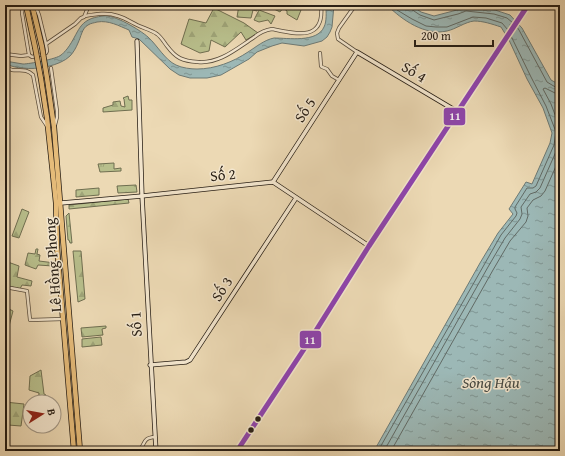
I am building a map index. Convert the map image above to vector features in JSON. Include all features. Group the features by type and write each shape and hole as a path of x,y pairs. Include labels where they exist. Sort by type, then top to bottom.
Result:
{"highway":[{"name":"Lê Hồng Phong","path":"24,5 28,16 41,79 58,203 57,247 74,451"},
{"name":"Lê Hồng Phong","path":"33,5 42,47 54,127 58,203 80,451"}],"street":[{"path":"24,5 22,14 29,55"},
{"path":"46,44 83,17 89,5"},
{"path":"83,17 100,13 118,16 156,33 179,58 188,61 203,62 229,54 257,34 267,30 272,29 302,34 312,31 317,28 320,23 322,13 321,5"},
{"path":"237,451 310,340 369,246 528,5"},
{"path":"354,7 339,28 337,36 338,39 358,52"},
{"path":"22,14 26,13 28,16"},
{"path":"5,54 21,56 29,55 32,57 46,53 46,44 36,14"},
{"name":"Số 1","path":"137,40 142,196 150,364 156,451"},
{"path":"320,52 321,66 327,69 332,76 339,80"},
{"name":"Số 5","path":"273,182 358,52"},
{"name":"Số 4","path":"358,52 458,112"},
{"path":"5,67 13,70 23,70 32,74 41,117 48,128"},
{"path":"50,68 58,111 54,127"},
{"path":"273,182 369,246"},
{"name":"Số 2","path":"58,203 273,182"},
{"name":"Số 3","path":"150,364 186,362 190,360 296,198"},
{"path":"5,287 27,291 30,320 63,319"},
{"path":"140,451 147,438 155,437"}],"green space":[{"path":"239,5 258,8 257,11 253,10 251,18 237,17"},
{"path":"266,5 303,5 297,20 287,14 287,11 283,8 280,12"},
{"path":"214,8 244,23 258,33 246,40 241,32 225,47 211,40 209,51 200,53 181,44 189,19 206,23"},
{"path":"259,10 275,16 271,24 268,20 259,22 254,20"},
{"path":"128,96 129,100 132,100 132,110 103,112 103,108 113,105 113,102 120,101 121,106 125,107 123,98"},
{"path":"114,163 114,169 121,168 121,171 100,172 98,164"},
{"path":"136,185 137,192 118,193 117,186"},
{"path":"99,188 99,195 76,197 76,190"},
{"path":"128,199 129,203 69,209 69,205"},
{"path":"22,209 29,212 19,238 12,236"},
{"path":"69,213 72,243 68,240 66,216"},
{"path":"36,249 38,249 37,254 40,255 39,261 55,263 53,266 38,265 36,269 25,265 28,253 35,254"},
{"path":"73,251 81,251 85,299 78,302"},
{"path":"5,261 19,266 17,277 32,281 31,286 22,285 20,289 5,285"},
{"path":"5,307 13,311 7,338 5,337"},
{"path":"106,326 106,328 102,329 103,335 82,337 81,328"},
{"path":"101,337 102,345 82,347 82,339"},
{"path":"41,370 44,394 39,394 29,390 30,376"},
{"path":"5,402 22,404 21,426 5,424"}],"water":[{"path":"326,5 334,5 332,27 327,37 322,41 304,46 282,43 272,46 257,52 249,59 221,75 207,78 190,78 179,75 170,69 139,39 132,37 129,30 106,22 97,22 86,26 70,56 54,65 34,68 18,68 5,64 5,61 26,64 58,57 67,49 84,23 88,20 108,16 127,23 144,34 172,63 184,68 210,68 236,59 270,39 309,38 315,35 320,32 325,25"},
{"name":"Sông Hậu","path":"387,5 411,5 421,12 434,16 466,7 495,10 510,15 522,28 551,80 560,85 560,451 374,451 480,263 498,233 513,214 509,209 526,182 532,184 550,143 552,133 543,108 501,27 474,21 447,31 430,31 414,26"}],"transit line":[{"name":"11","path":"237,451 310,340 369,246 528,5"}]}
